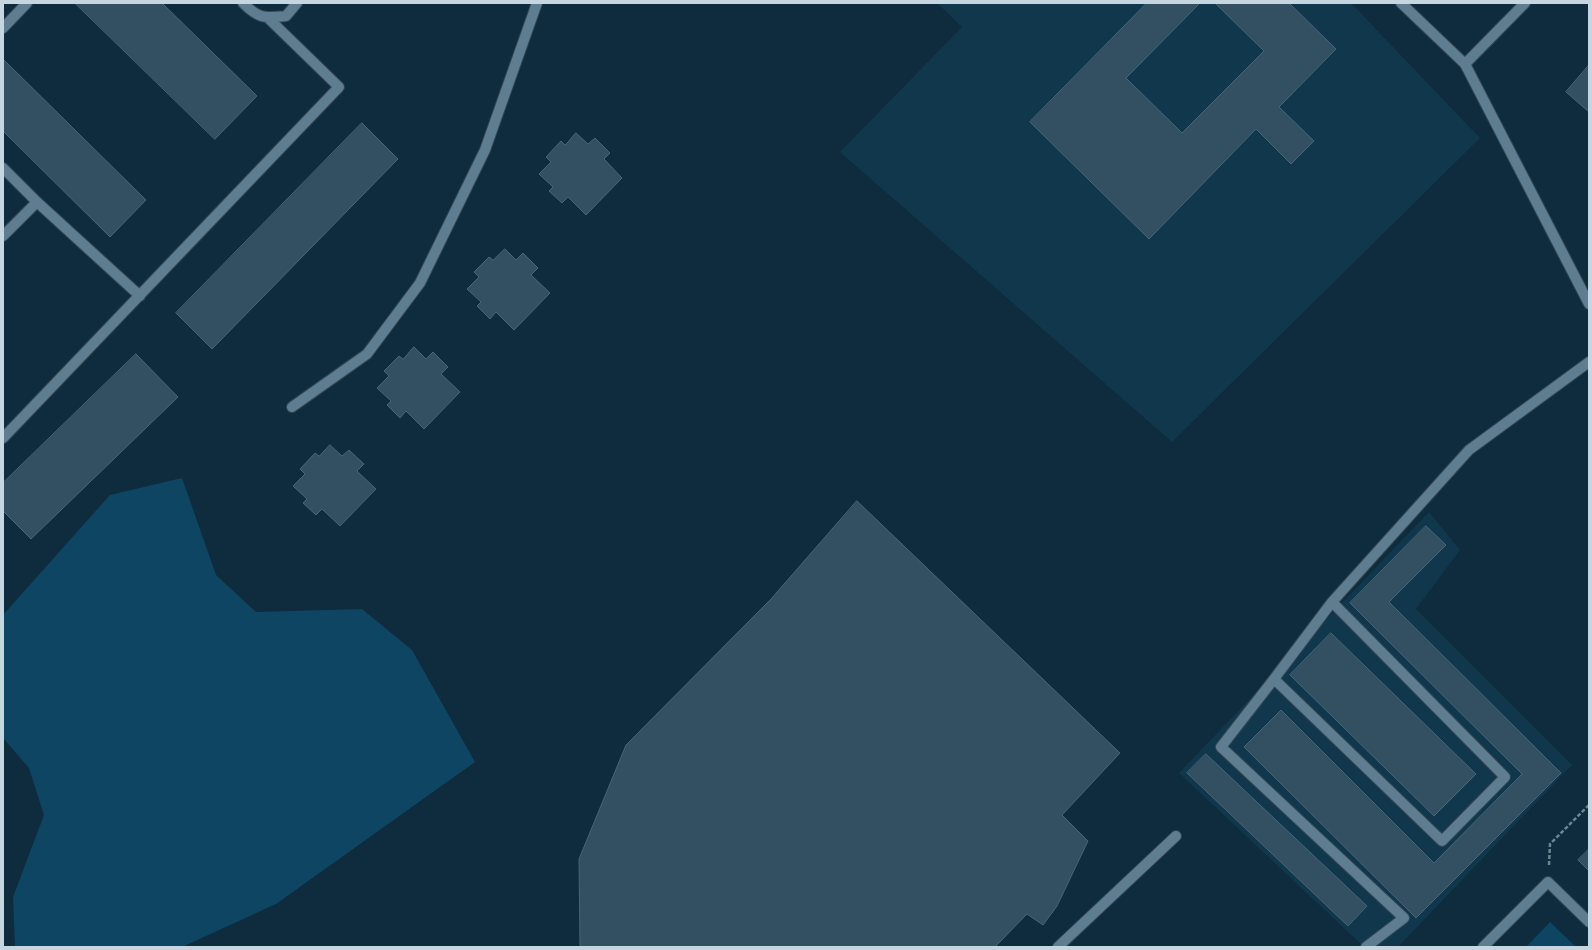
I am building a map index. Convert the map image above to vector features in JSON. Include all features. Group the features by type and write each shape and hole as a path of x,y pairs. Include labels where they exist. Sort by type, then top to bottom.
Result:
{"street":[{"path":"3,28 27,3"},
{"path":"243,3 254,14 267,18 286,16 297,3"},
{"path":"292,407 367,354 420,283 485,150 537,3"},
{"path":"1401,3 1465,64 1589,304"},
{"path":"1465,64 1525,3"},
{"path":"3,438 339,87 267,18"},
{"path":"3,168 37,202 140,296"},
{"path":"3,236 37,202"},
{"path":"1366,947 1404,918 1221,746 1332,602 1469,450 1589,362"},
{"path":"1274,679 1442,841 1506,777 1332,602"},
{"path":"1058,947 1176,836"},
{"path":"1483,947 1548,882 1589,922"}],"path":[{"path":"1548,882 1550,844 1589,805"}],"shaded area":[{"path":"937,3 1351,3 1480,138 1172,442 840,152 962,27"},
{"path":"182,478 216,575 256,612 362,609 412,650 475,762 276,904 182,947 15,947 13,897 44,815 29,768 3,738 3,615 110,495"},
{"path":"1429,512 1460,550 1416,609 1572,765 1398,947 1364,947 1179,773"},
{"path":"1550,922 1576,947 1526,947"}],"building":[{"path":"75,3 162,3 257,96 215,139"},
{"path":"1147,3 1200,3 1126,78 1182,133 1264,51 1215,3 1289,3 1336,49 1279,107 1314,141 1291,164 1256,129 1149,239 1030,122"},
{"path":"4,60 146,200 110,237 3,131"},
{"path":"1589,65 1589,112 1566,92"},
{"path":"362,123 398,159 212,349 176,313"},
{"path":"576,133 588,144 595,138 610,153 604,159 622,178 586,215 568,197 562,203 549,191 553,187 539,174 551,162 546,157 561,141 565,145"},
{"path":"505,249 516,260 523,253 538,268 531,275 550,293 514,330 496,312 490,319 477,306 481,302 467,289 479,277 474,272 489,257 493,260"},
{"path":"414,347 426,359 433,352 448,367 441,374 460,392 424,429 406,411 400,418 387,405 391,401 377,388 389,376 384,371 399,356 403,359"},
{"path":"136,354 178,397 31,539 3,511 3,483"},
{"path":"330,445 342,456 349,450 364,464 357,471 376,489 340,526 322,509 316,515 303,503 307,499 293,486 305,474 300,469 315,453 319,456"},
{"path":"857,501 1120,753 1062,815 1088,841 1057,906 1043,925 1027,914 995,947 580,947 579,859 626,745 771,599"},
{"path":"1426,526 1446,545 1389,602 1561,773 1416,918 1244,747 1281,710 1434,863 1522,774 1350,603"},
{"path":"1331,633 1476,774 1434,816 1290,675"},
{"path":"1206,754 1367,906 1348,926 1187,773"},
{"path":"1589,849 1589,871 1578,860"}]}
